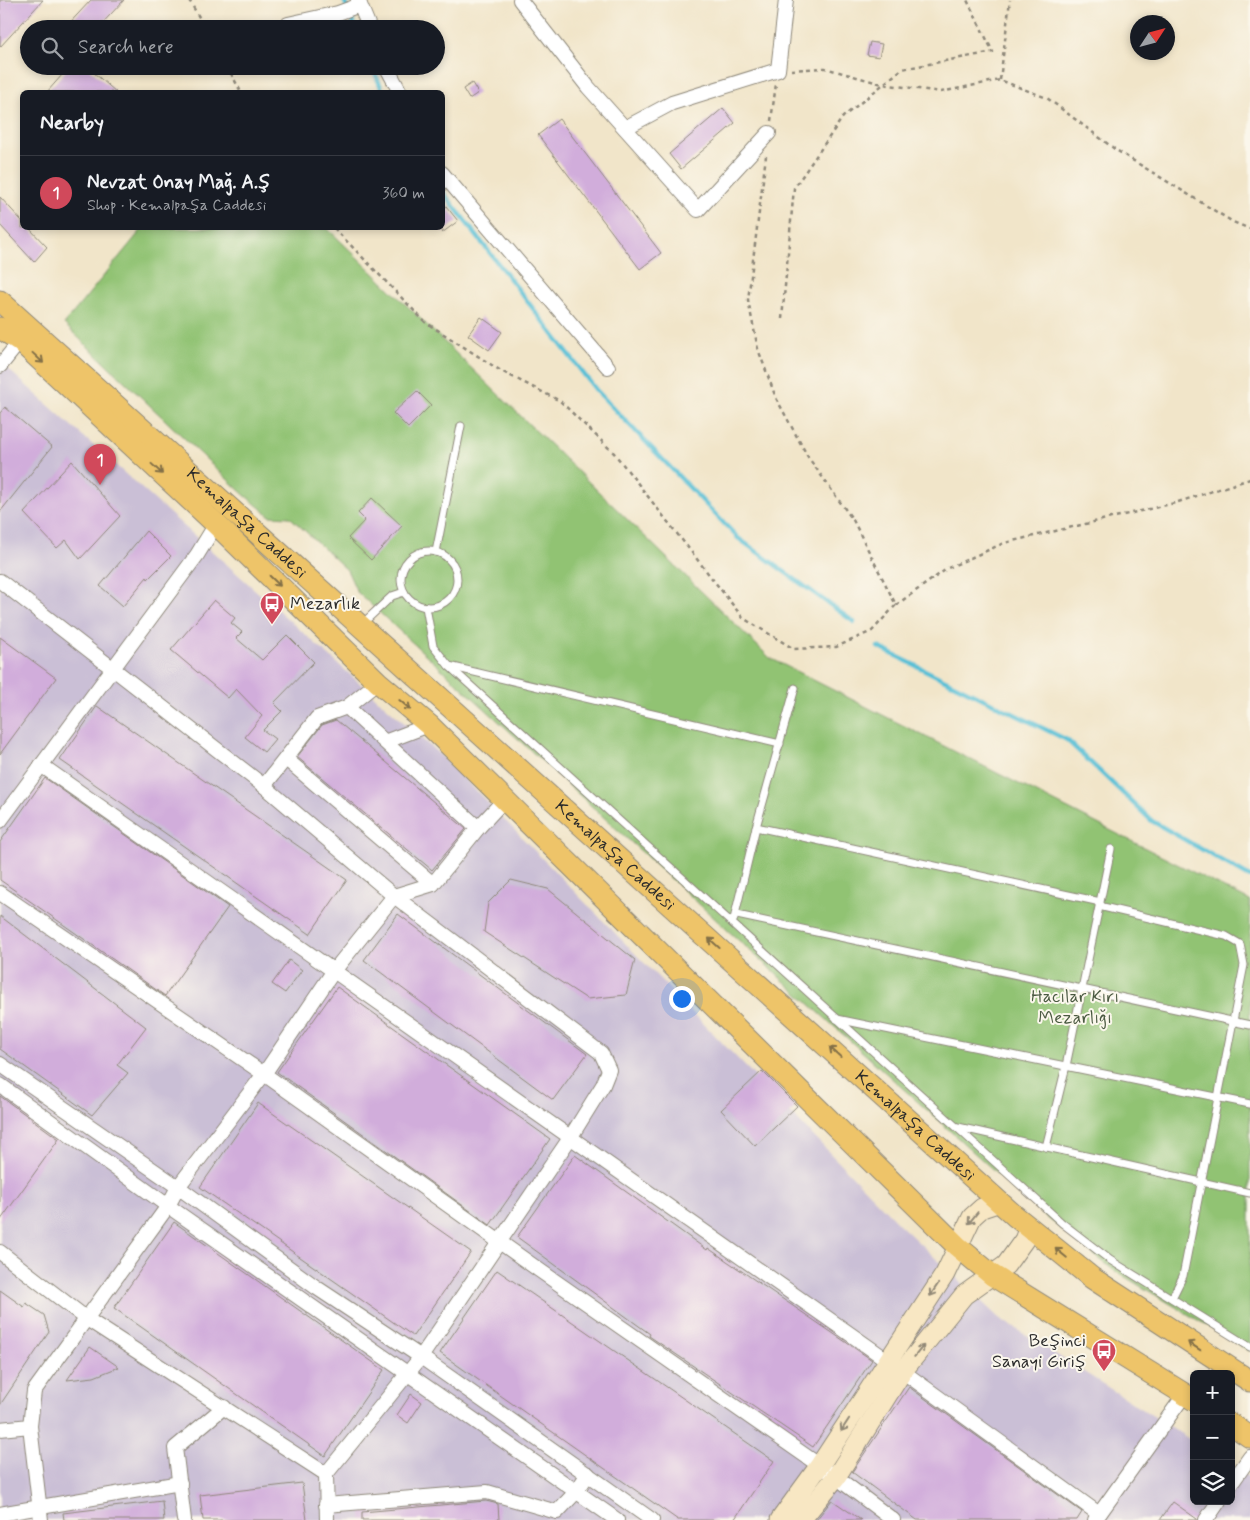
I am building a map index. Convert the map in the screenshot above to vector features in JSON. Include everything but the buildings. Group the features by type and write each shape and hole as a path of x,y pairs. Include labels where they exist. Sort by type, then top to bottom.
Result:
{"main road":[{"name":"Kemalpaşa Caddesi","path":"0,300 362,624 1000,1202 1092,1278 1250,1381"},
{"name":"Kemalpaşa Caddesi","path":"0,328 20,341 216,524 378,682 429,725 957,1246 992,1275 1189,1397"},
{"path":"1235,1427 1250,1437"}],"street":[{"path":"520,0 588,87 698,210 769,133"},
{"path":"625,128 672,103 778,70 786,0"},
{"path":"306,20 338,13 357,4 365,20"},
{"path":"391,75 399,90"},
{"path":"445,177 608,367"},
{"path":"0,366 20,341"},
{"path":"0,821 197,554 216,524"},
{"path":"0,581 113,666 264,786 394,896 601,1053 609,1070 603,1085 570,1138 421,1357 326,1474 327,1520"},
{"path":"264,786 317,718 347,707 378,682"},
{"path":"347,707 478,828"},
{"path":"387,742 429,725"},
{"path":"286,759 433,884"},
{"path":"41,765 887,1360 1097,1517 1189,1397"},
{"path":"40,1514 30,1426 34,1391 168,1206 178,1187 264,1074 333,972 394,896 433,884 478,828 504,800"},
{"path":"0,893 264,1074 820,1465 893,1520"},
{"path":"0,1064 178,1187 317,1288 421,1357 652,1520"},
{"path":"0,1085 168,1206 617,1520"},
{"path":"780,1520 820,1465 945,1274 972,1217 982,1208 1000,1202"},
{"path":"801,1520 836,1477 902,1372 964,1295 1006,1265 1024,1240 1029,1227"},
{"path":"2,1257 87,1319 326,1474"},
{"path":"184,1520 175,1448 224,1408"},
{"path":"0,1429 30,1426"},
{"path":"1235,1479 1250,1458"},
{"path":"326,1505 486,1492 553,1516 576,1492 588,1474"},
{"path":"0,1514 40,1514 180,1483"},
{"path":"1206,1520 1216,1505"}],"lane":[{"path":"436,552 461,426"},
{"path":"436,552 451,563 456,571 455,589 444,604 426,607 409,599 404,592 401,574 410,558 418,553 436,552"},
{"path":"362,624 392,596 404,592"},
{"path":"426,607 433,646 449,666 955,1127 1076,1233 1110,1260 1250,1347"},
{"path":"449,666 780,744"},
{"path":"732,924 737,915 756,827 795,688"},
{"path":"756,827 1096,901 1103,907 1226,936 1237,941 1244,955 1244,965 1183,1276 1172,1298"},
{"path":"1046,1147 1066,1066 1111,849"},
{"path":"737,915 1250,1026"},
{"path":"837,1018 1250,1104"},
{"path":"955,1127 1250,1193"}],"path":[{"path":"189,0 201,20"},
{"path":"782,319 794,188 843,118 902,69 993,52 967,0"},
{"path":"1000,80 1010,0"},
{"path":"896,605 853,520 808,456 776,398 758,350 748,300 778,70 824,68 884,84 941,92 1000,80 1048,98 1116,150 1233,222 1250,229"},
{"path":"232,75 240,90"},
{"path":"336,230 425,322 500,371 560,401 614,453 743,618 794,649 836,647 872,631 896,605 948,568 1004,543 1175,503 1249,481"}],"shaded area":[{"path":"0,362 448,762 900,1225 999,1318 1190,1439 1190,1505 1235,1505 1235,1469 1250,1478 1250,1520 0,1520"}],"green space":[{"name":"Hacılar Kırı Mezarlığı","path":"141,230 329,230 770,658 1250,901 1250,1351 1115,1271 1040,1212 357,592 347,570 290,517 270,516 242,493 64,324"}],"waterway":[{"path":"344,0 352,20"},
{"path":"376,75 382,90"},
{"path":"445,195 596,390 738,538 854,622"},
{"path":"878,647 1067,740 1152,821 1250,877"}],"place":[{"name":"Nevzat Onay Mağ. A.ş","path":"100,485"},
{"name":"Mezarlık","path":"272,625"},
{"name":"Beşinci Sanayi Giriş","path":"1104,1372"}]}
